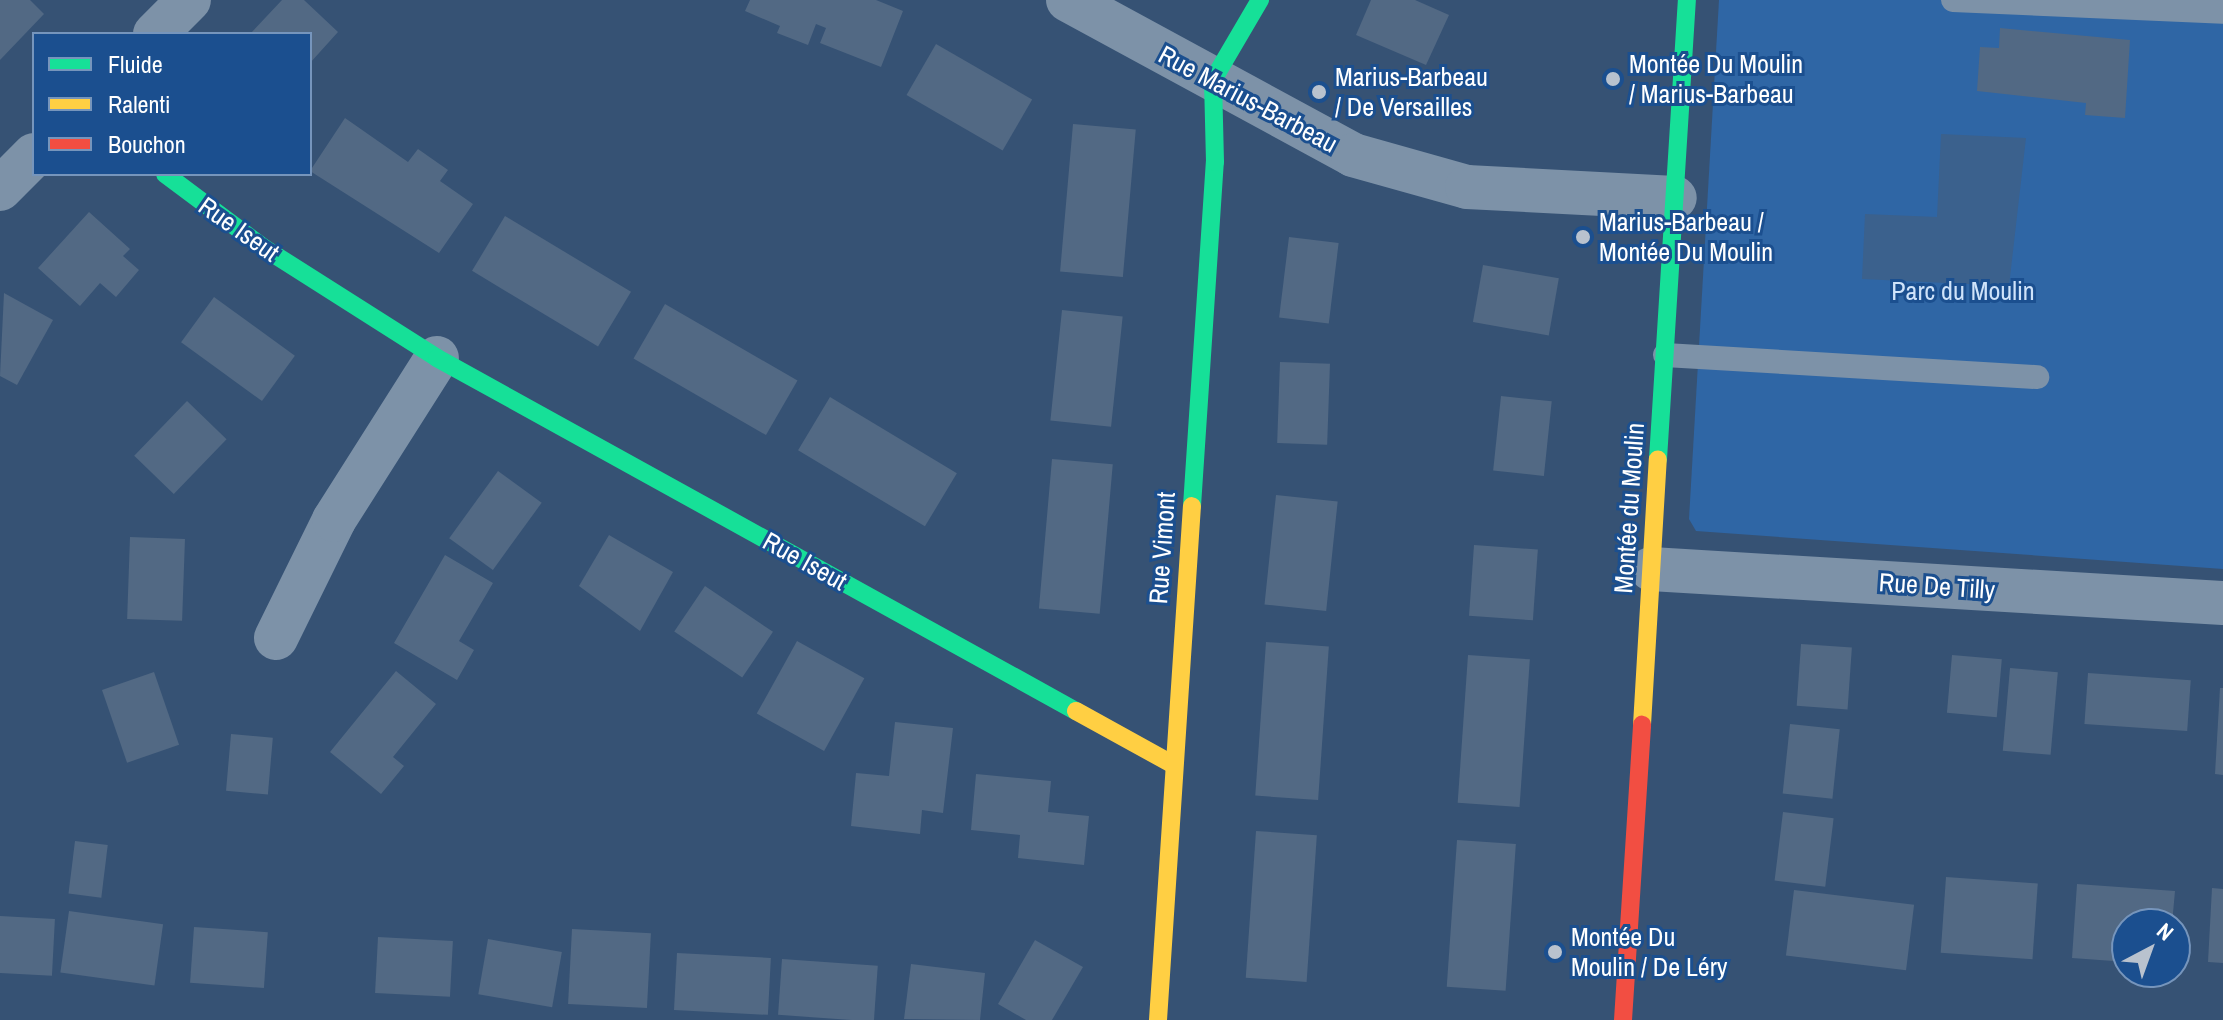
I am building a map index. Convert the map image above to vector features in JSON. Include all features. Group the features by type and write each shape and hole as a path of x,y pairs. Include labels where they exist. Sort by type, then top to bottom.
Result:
{"street":[{"path":"157,32 189,0"},
{"name":"Rue Marius-Barbeau","path":"1068,0 1353,155 1430,180 1675,198"},
{"path":"1213,80 1260,0"},
{"name":"Montée du Moulin","path":"1623,1020 1687,0"},
{"name":"Rue Vimont","path":"1158,1020 1172,764 1215,162 1213,80"},
{"path":"0,189 32,157"},
{"name":"Rue Iseut","path":"168,176 264,248 437,358 1172,764"},
{"path":"276,638 334,520 437,358"},
{"name":"Rue De Tilly","path":"1651,569 2223,603"}],"lane":[{"path":"1953,0 2223,12"},
{"path":"1665,355 2037,377"}],"green space":[{"name":"Parc du Moulin","path":"1719,0 2223,0 2223,569 1696,531 1689,519"}],"shaded area":[{"path":"1941,134 2026,138 2009,286 1862,279 1865,214 1937,217"}],"building":[{"path":"0,0 30,0 44,14 0,60"},
{"path":"282,0 304,0 338,32 312,61 312,32 252,32"},
{"path":"750,0 876,0 903,11 881,67 820,43 826,28 816,24 808,45 777,33 780,26 745,11"},
{"path":"1371,0 1415,0 1449,15 1426,65 1356,35"},
{"path":"2000,28 2130,40 2125,118 2085,115 2086,103 1977,91 1980,47 1999,48"},
{"path":"936,44 1032,99 1003,151 906,95"},
{"path":"345,118 408,162 418,149 448,170 440,181 473,204 439,253 312,172"},
{"path":"1073,124 1136,129 1123,277 1060,271"},
{"path":"89,212 130,249 123,256 139,270 116,297 100,283 80,306 38,268"},
{"path":"505,216 631,292 598,347 472,271"},
{"path":"1289,237 1339,243 1329,323 1279,317"},
{"path":"1483,265 1559,278 1549,335 1473,322"},
{"path":"4,293 53,320 17,385 0,376"},
{"path":"214,297 295,356 262,401 181,342"},
{"path":"665,304 798,380 766,435 634,359"},
{"path":"1062,310 1123,316 1111,427 1050,420"},
{"path":"1280,362 1330,364 1327,445 1277,443"},
{"path":"1501,396 1552,401 1544,476 1493,471"},
{"path":"830,397 957,473 925,526 798,450"},
{"path":"187,401 227,439 174,494 134,456"},
{"path":"1052,459 1113,464 1100,614 1039,608"},
{"path":"498,471 542,503 493,570 449,538"},
{"path":"1276,495 1338,501 1326,611 1265,604"},
{"path":"609,535 673,572 640,631 579,586"},
{"path":"130,537 185,539 182,621 127,619"},
{"path":"1474,545 1538,549 1533,620 1469,616"},
{"path":"445,555 493,583 459,641 474,650 457,680 394,643"},
{"path":"705,586 773,632 742,677 674,632"},
{"path":"797,641 864,678 824,751 757,714"},
{"path":"1266,642 1329,646 1318,800 1255,796"},
{"path":"1801,644 1852,648 1848,709 1797,706"},
{"path":"1468,655 1530,659 1520,807 1458,803"},
{"path":"1952,655 2002,659 1997,717 1947,713"},
{"path":"2010,668 2058,672 2051,755 2003,751"},
{"path":"396,671 436,704 393,757 404,766 381,794 330,752"},
{"path":"154,672 179,745 127,763 102,690"},
{"path":"2088,673 2191,680 2187,731 2084,724"},
{"path":"2220,688 2223,688 2223,775 2215,774"},
{"path":"895,722 953,728 943,813 922,810 920,834 851,826 856,773 889,776"},
{"path":"1790,724 1840,729 1832,799 1783,794"},
{"path":"231,734 273,738 268,794 226,791"},
{"path":"976,774 1051,781 1048,812 1089,816 1084,865 1018,858 1020,835 971,830"},
{"path":"1783,812 1834,818 1825,887 1775,880"},
{"path":"1256,831 1317,835 1307,982 1246,978"},
{"path":"1457,840 1516,844 1506,991 1447,987"},
{"path":"75,841 108,845 101,898 69,894"},
{"path":"1946,877 2038,883 2032,959 1941,953"},
{"path":"2077,884 2175,891 2173,908 2111,908 2111,961 2072,958"},
{"path":"2212,888 2223,889 2223,963 2208,962"},
{"path":"1794,890 1914,905 1906,970 1786,956"},
{"path":"69,911 163,924 154,986 60,972"},
{"path":"0,916 55,919 52,976 0,973"},
{"path":"194,927 268,932 264,988 190,983"},
{"path":"572,929 651,933 647,1008 568,1004"},
{"path":"378,937 453,941 450,997 375,993"},
{"path":"488,939 562,952 552,1007 478,994"},
{"path":"1035,940 1083,967 1052,1020 1026,1020 998,1004"},
{"path":"677,953 771,958 768,1015 674,1010"},
{"path":"782,959 878,966 874,1020 778,1015"},
{"path":"911,964 985,973 980,1020 904,1019"}],"traffic: fast":[{"path":"1192,506 1215,162 1213,80 1260,0"},
{"path":"1658,459 1687,0"},
{"path":"168,176 264,248 437,358 1076,711"}],"traffic: slow":[{"path":"1642,725 1658,459"},
{"path":"1158,1020 1192,506"},
{"path":"1076,711 1172,764"}],"traffic: jam":[{"path":"1623,1020 1642,725"}],"place":[{"name":"Montée Du Moulin / Marius-Barbeau","path":"1613,79"},
{"name":"Marius-Barbeau / De Versailles","path":"1319,92"},
{"name":"Marius-Barbeau / Montée Du Moulin","path":"1583,237"},
{"name":"Montée Du Moulin / De Léry","path":"1555,952"}]}
